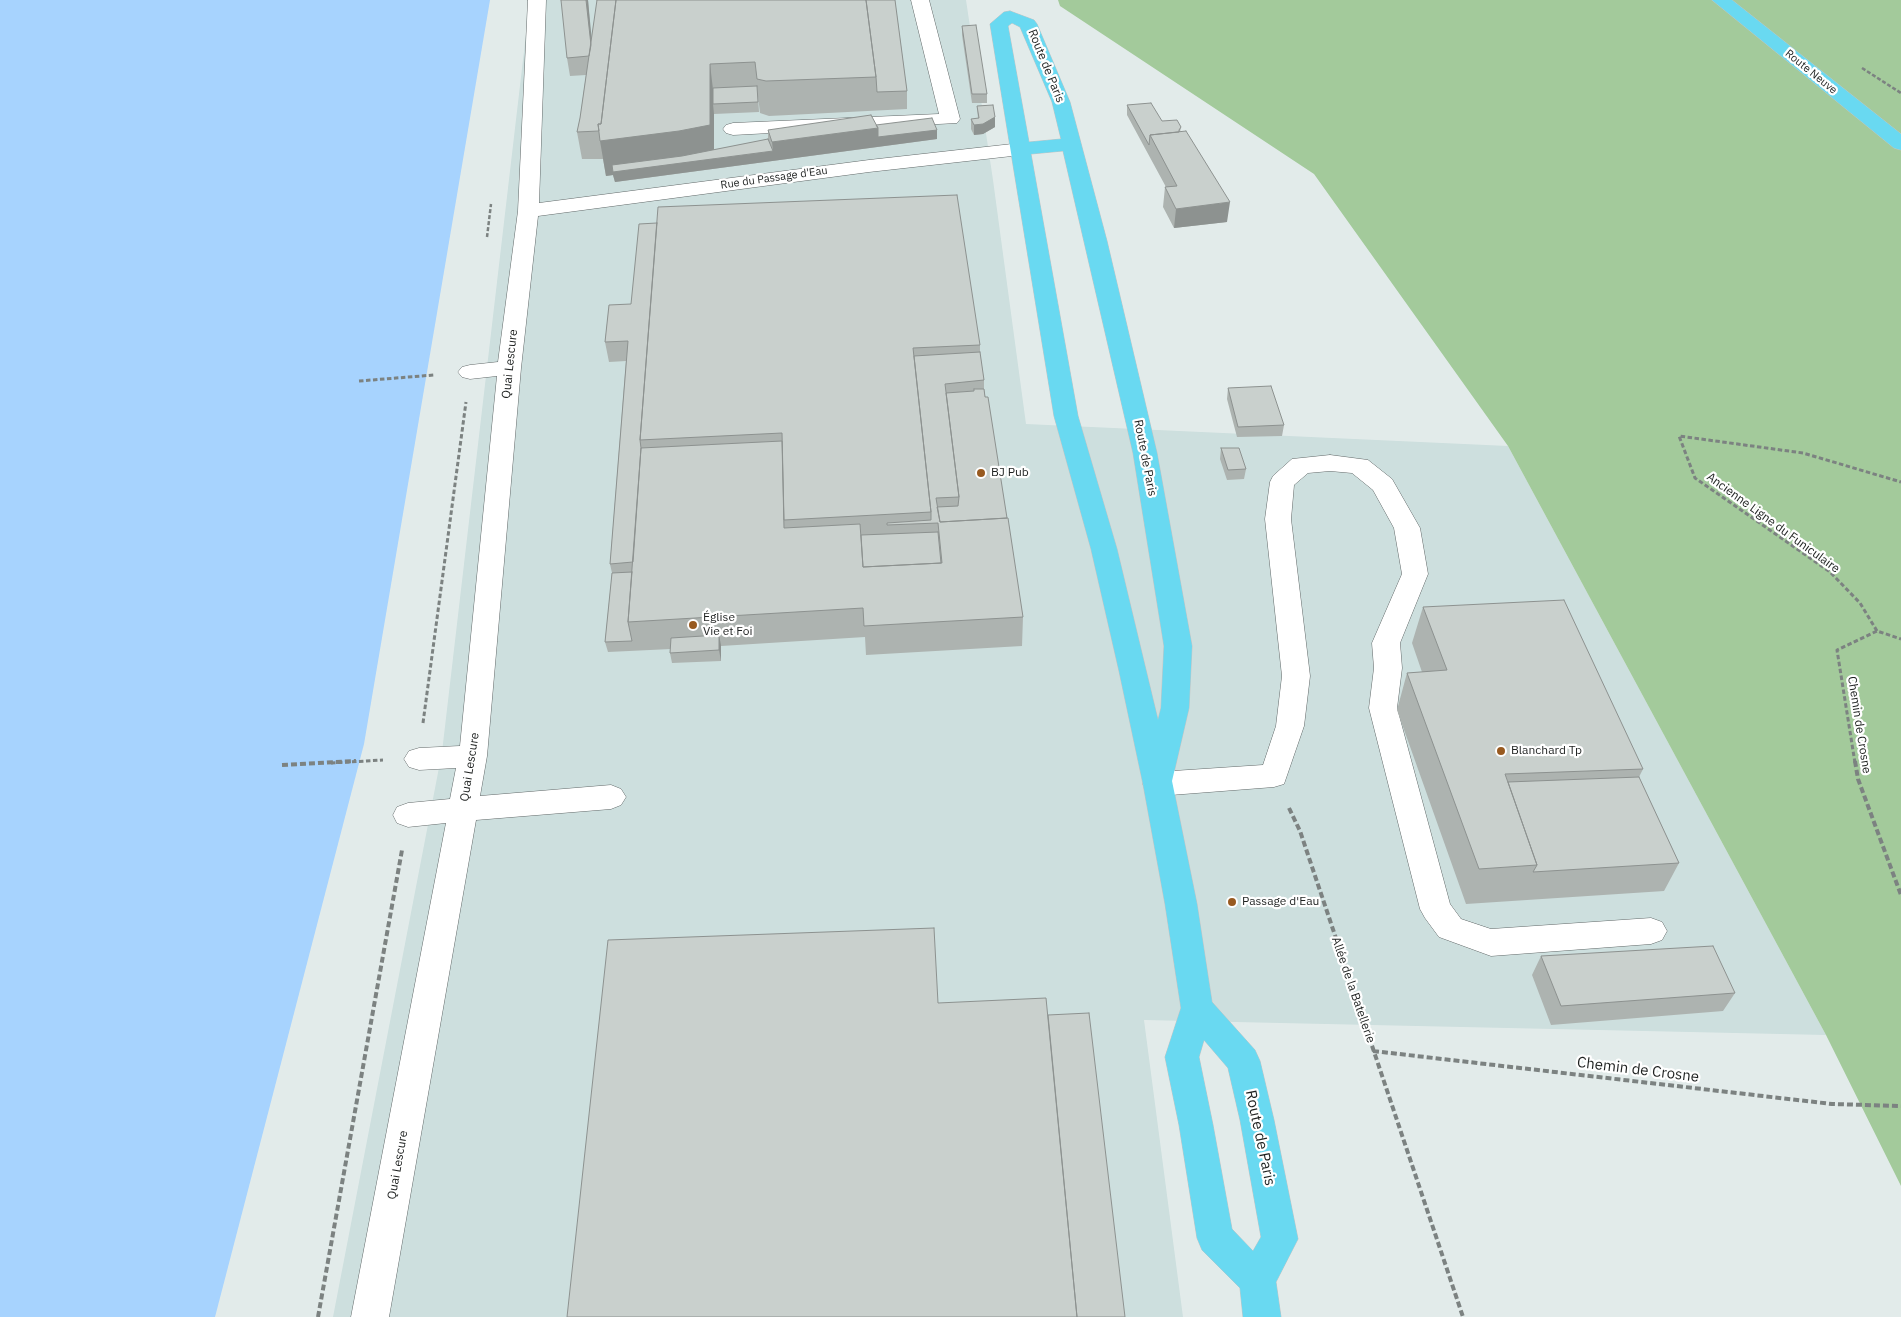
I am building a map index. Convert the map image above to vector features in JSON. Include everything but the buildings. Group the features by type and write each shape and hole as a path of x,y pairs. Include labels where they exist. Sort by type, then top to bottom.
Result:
{"main road":[{"name":"Route Neuve","path":"1722,0 1901,144"},
{"name":"Route de Paris","path":"1158,784 1175,708 1178,646 1145,453 1061,102 1028,24 1008,8 999,24 1066,416 1104,549 1158,784 1180,904 1197,1008 1182,1057 1196,1125 1215,1238 1256,1280 1280,1239 1256,1120 1243,1061 1197,1008"},
{"path":"1021,149 1072,144"},
{"path":"1256,1280 1262,1317"}],"street":[{"name":"Quai Lescure","path":"370,1317 473,756 509,368 528,211 537,0"},
{"path":"733,129 950,119 920,0"},
{"name":"Rue du Passage d'Eau","path":"528,211 869,166 1021,149"},
{"path":"470,372 509,368"},
{"path":"1158,784 1274,776 1290,726 1296,676 1278,520 1282,482 1301,465 1330,463 1359,466 1382,484 1407,528 1415,574 1386,643 1388,668 1383,708 1436,909 1450,928 1491,942 1651,931"},
{"path":"418,759 473,756"},
{"path":"408,815 610,797"}],"path":[{"path":"359,381 470,372"},
{"name":"Ancienne Ligne du Funiculaire","path":"1877,631 1860,603 1830,572 1695,478 1679,436 1803,453 1901,482"},
{"path":"1877,631 1901,639"},
{"name":"Chemin de Crosne","path":"1877,631 1837,650 1858,779 1901,895"},
{"path":"282,765 418,759"},
{"name":"Allée de la Batellerie","path":"1274,776 1300,831 1463,1317"},
{"name":"Chemin de Crosne","path":"1373,1051 1832,1104 1901,1106"}],"shaded area":[{"path":"530,0 966,0 993,180 1026,424 1508,446 1826,1035 1144,1020 1183,1317 333,1317 442,752"}],"green space":[{"path":"1058,0 1901,0 1901,1186 1826,1035 1508,446 1314,174 1060,6"}],"water":[{"path":"0,0 490,0 364,744 215,1317 0,1317"}],"place":[{"name":"BJ Pub","path":"981,473"},
{"name":"Église Vie et Foi","path":"693,625"},
{"name":"Blanchard Tp","path":"1501,751"},
{"name":"Passage d'Eau","path":"1232,902"}]}
